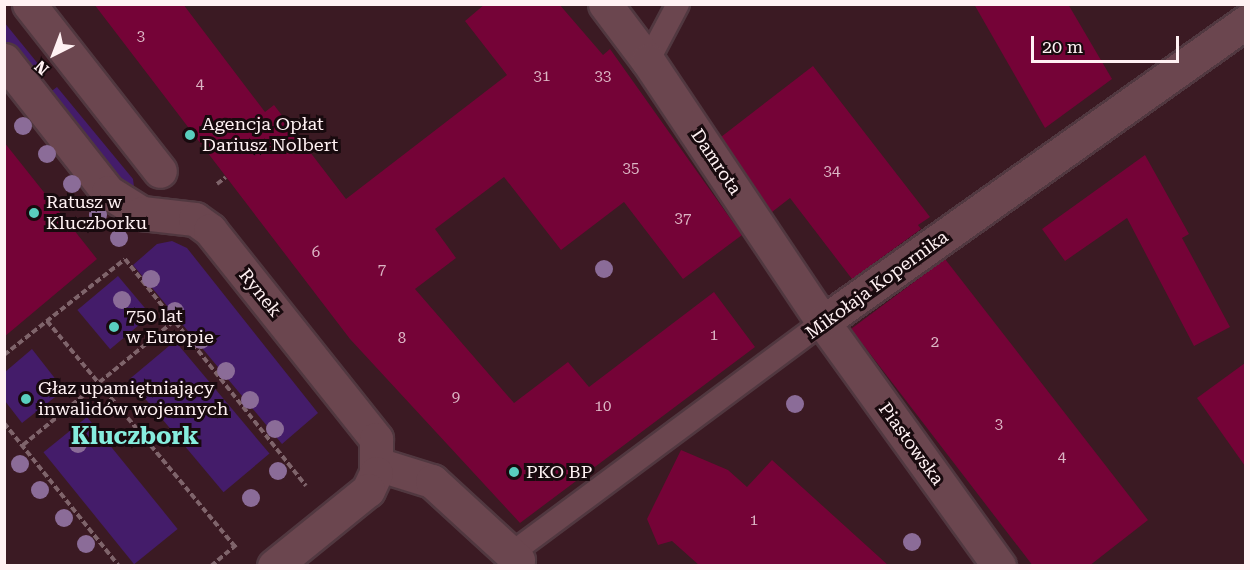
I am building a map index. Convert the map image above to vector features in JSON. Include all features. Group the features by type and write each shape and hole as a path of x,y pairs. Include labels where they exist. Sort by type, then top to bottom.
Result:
{"street":[{"path":"29,4 160,171"},
{"name":"Damrota","path":"605,4 648,61 823,322"},
{"name":"Mikołaja Kopernika","path":"823,322 1245,22"},
{"name":"Rynek","path":"4,60 108,192 142,213 195,219 210,230 376,439 377,464 368,490 356,503 274,566"},
{"name":"Piastowska","path":"823,322 999,566"},
{"path":"377,464 432,481 517,552"}],"lane":[{"path":"648,61 678,4"},
{"name":"Mikołaja Kopernika","path":"517,552 823,322"}],"path":[{"path":"291,127 302,118"},
{"path":"4,355 125,259 308,488 299,495"},
{"path":"47,321 235,547"},
{"path":"23,445 174,321"},
{"path":"4,423 119,566"},
{"path":"211,566 244,539"}],"shaded area":[{"path":"4,22 39,65 28,76 5,46"},
{"path":"57,87 133,179 134,187 126,190 45,96"},
{"path":"172,241 187,248 318,413 282,444 133,265 157,244"},
{"path":"118,276 151,315 110,349 77,310"},
{"path":"175,341 269,454 224,492 129,380"},
{"path":"32,349 64,390 22,423 5,401 5,372"},
{"path":"87,417 178,529 134,564 43,452"}],"building":[{"path":"94,4 183,4 265,112 274,105 346,199 507,75 465,21 485,4 559,4 603,55 610,49 742,235 683,279 624,202 561,250 504,177 435,229 456,258 415,289 514,403 568,362 589,387 714,292 755,347 520,523 350,339"},
{"path":"974,4 1068,4 1112,79 1045,128"},
{"path":"813,66 930,217 918,225 921,229 852,279 790,198 772,212 721,137"},
{"name":"Ratusz w Kluczborku","path":"4,142 97,259 4,337"},
{"path":"1145,155 1189,234 1182,238 1230,327 1194,346 1127,218 1065,261 1042,229"},
{"path":"945,259 1148,520 1089,566 1033,566 851,329"},
{"path":"1245,363 1245,466 1197,398"},
{"path":"681,450 728,470 747,487 772,460 889,566 700,566 672,541 658,545 647,519"}],"place":[{"name":"Agencja Opłat Dariusz Nolbert","path":"190,135"},
{"name":"Ratusz w Kluczborku","path":"34,213"},
{"name":"750 lat w Europie","path":"114,327"},
{"name":"Głaz upamiętniający inwalidów wojennych","path":"26,399"},
{"name":"PKO BP","path":"514,472"}],"district":[{"name":"Kluczbork","path":"135,437"}]}
